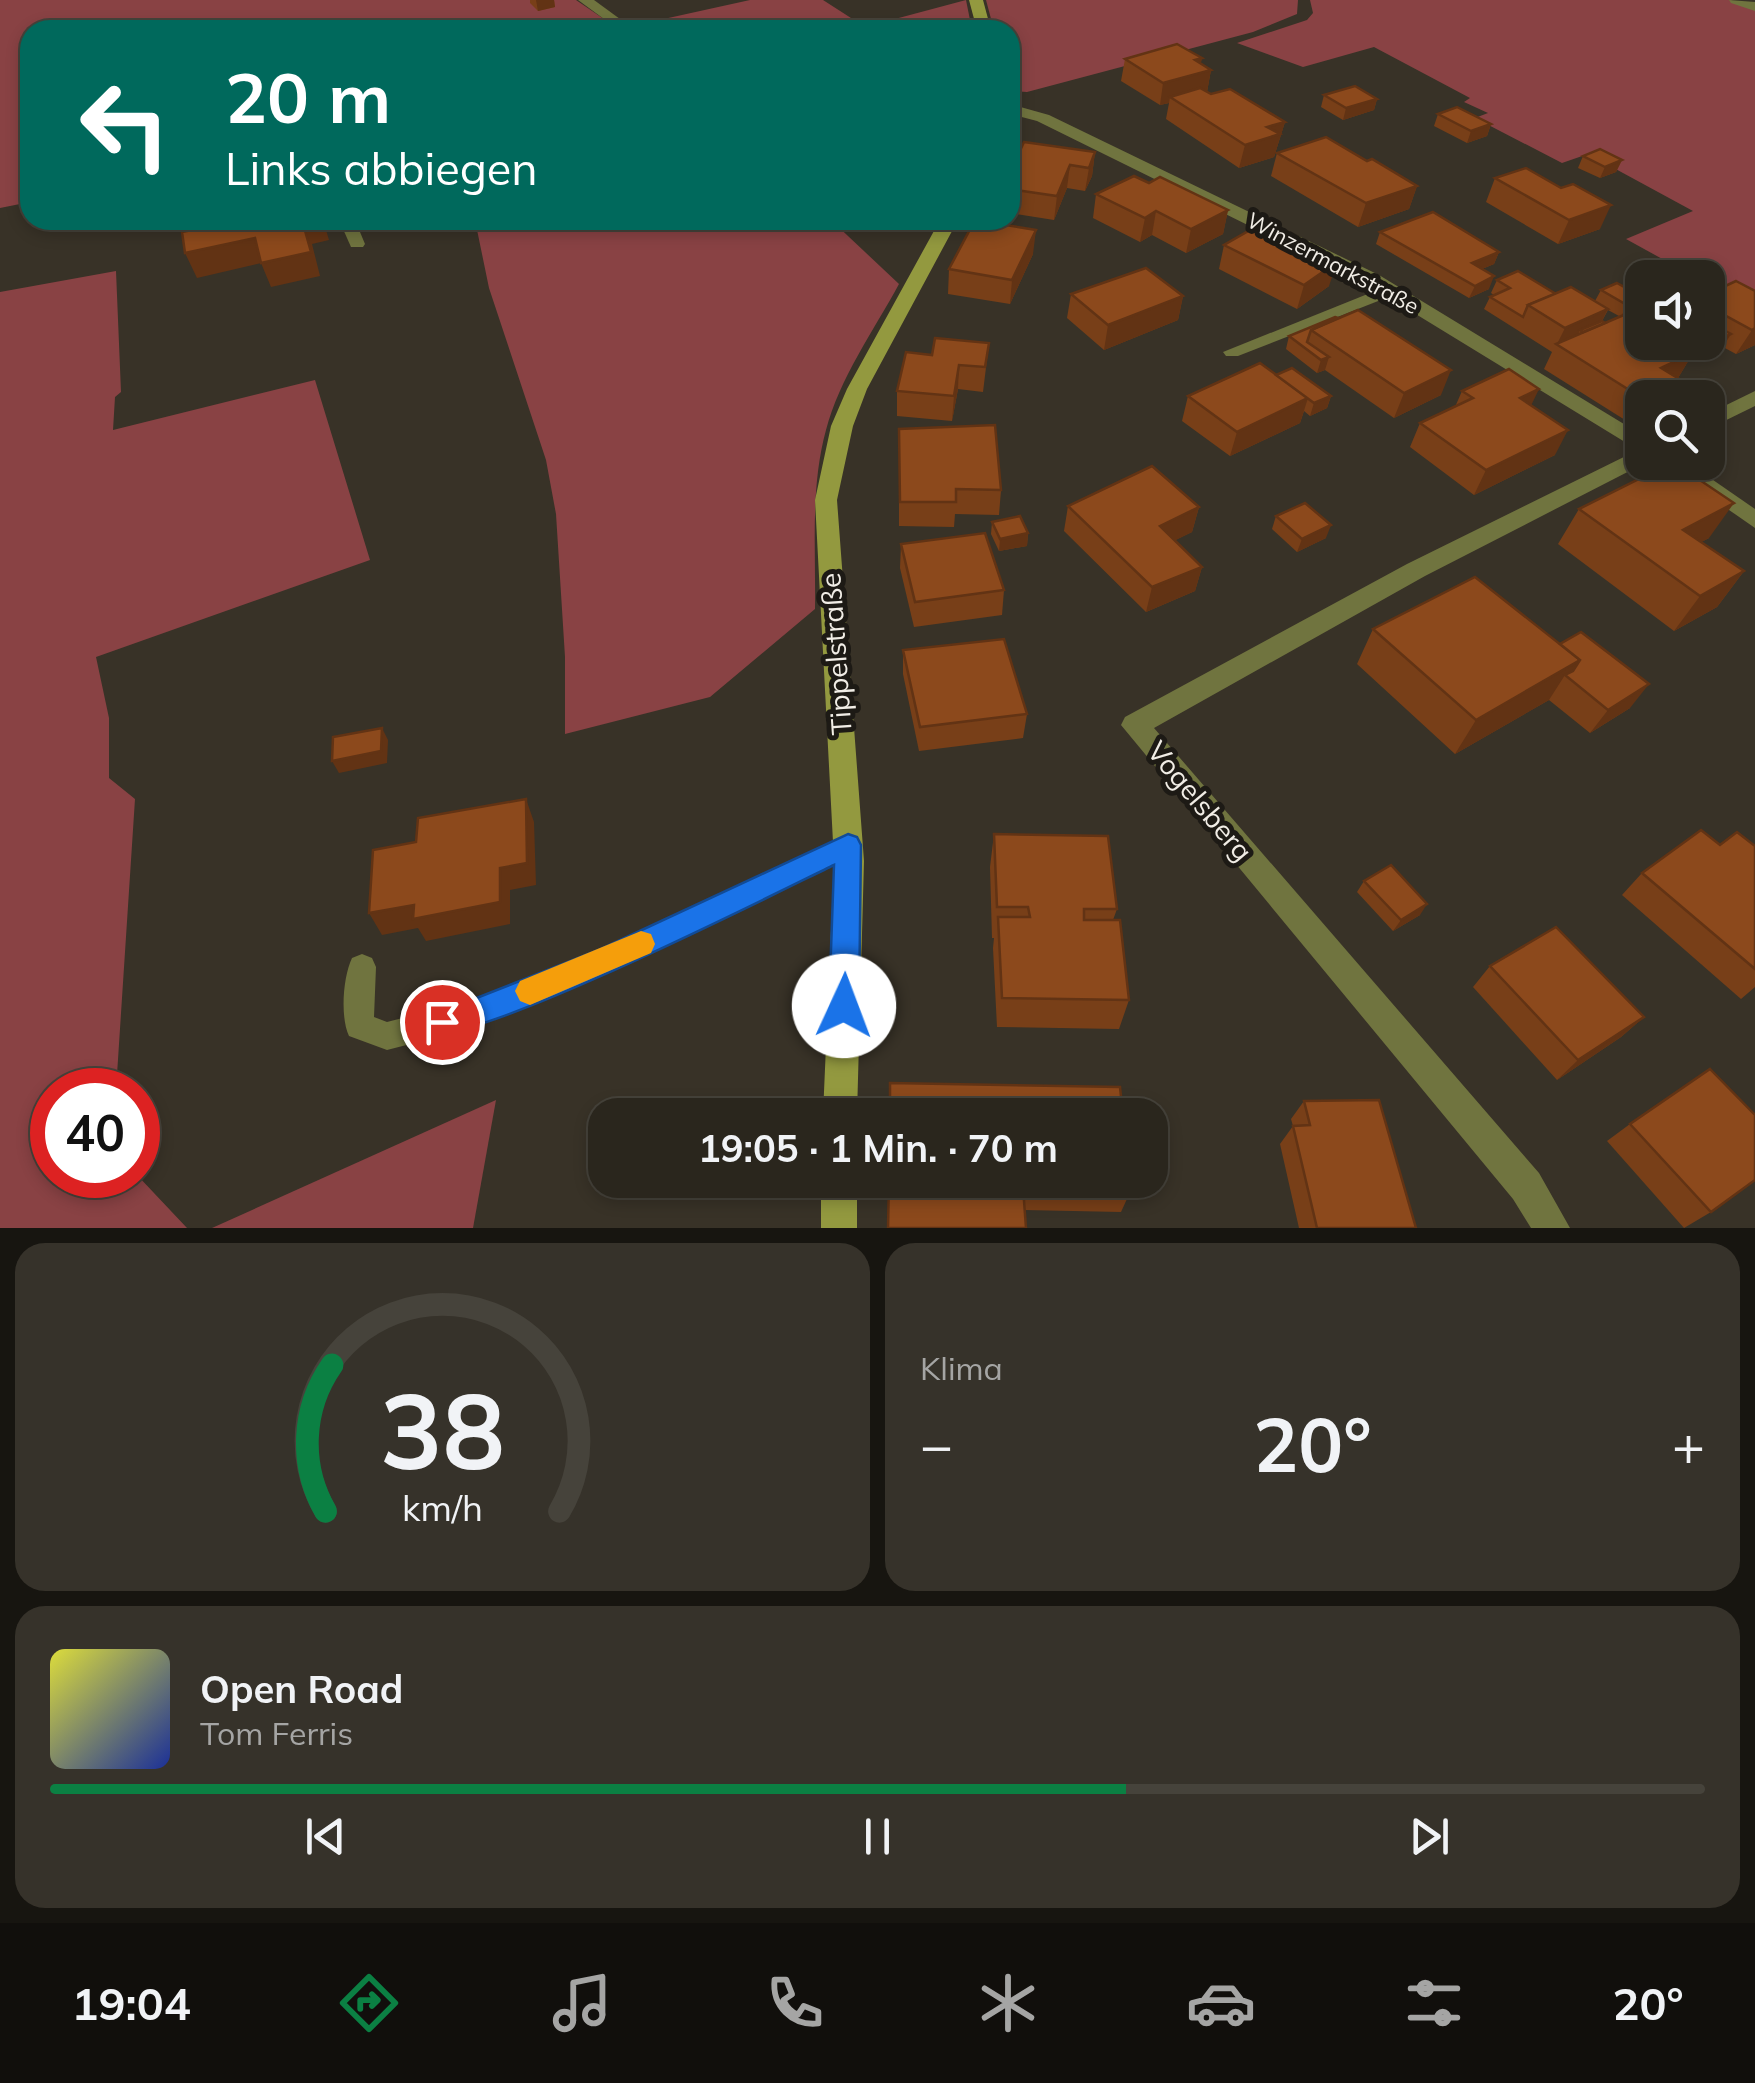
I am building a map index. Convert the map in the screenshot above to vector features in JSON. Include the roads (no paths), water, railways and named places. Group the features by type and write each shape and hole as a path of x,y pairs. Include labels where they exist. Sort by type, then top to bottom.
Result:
{"street":[{"path":"585,0 614,20"},
{"path":"1736,0 1755,7"},
{"name":"Winzermarkstraße","path":"1020,112 1061,126 1390,290 1625,434"},
{"name":"Tippelstraße","path":"841,1098 848,845 826,500 842,426 857,389 943,230"},
{"path":"1725,413 1755,398"},
{"name":"Vogelsberg","path":"1552,1228 1526,1186 1136,726 1416,570 1625,465"},
{"path":"1696,480 1755,520"},
{"path":"839,1198 840,1228"}],"lane":[{"path":"351,230 357,244"},
{"path":"1232,352 1390,290"},
{"path":"362,967 359,1026 386,1036 469,1016 611,958 848,845"}]}
